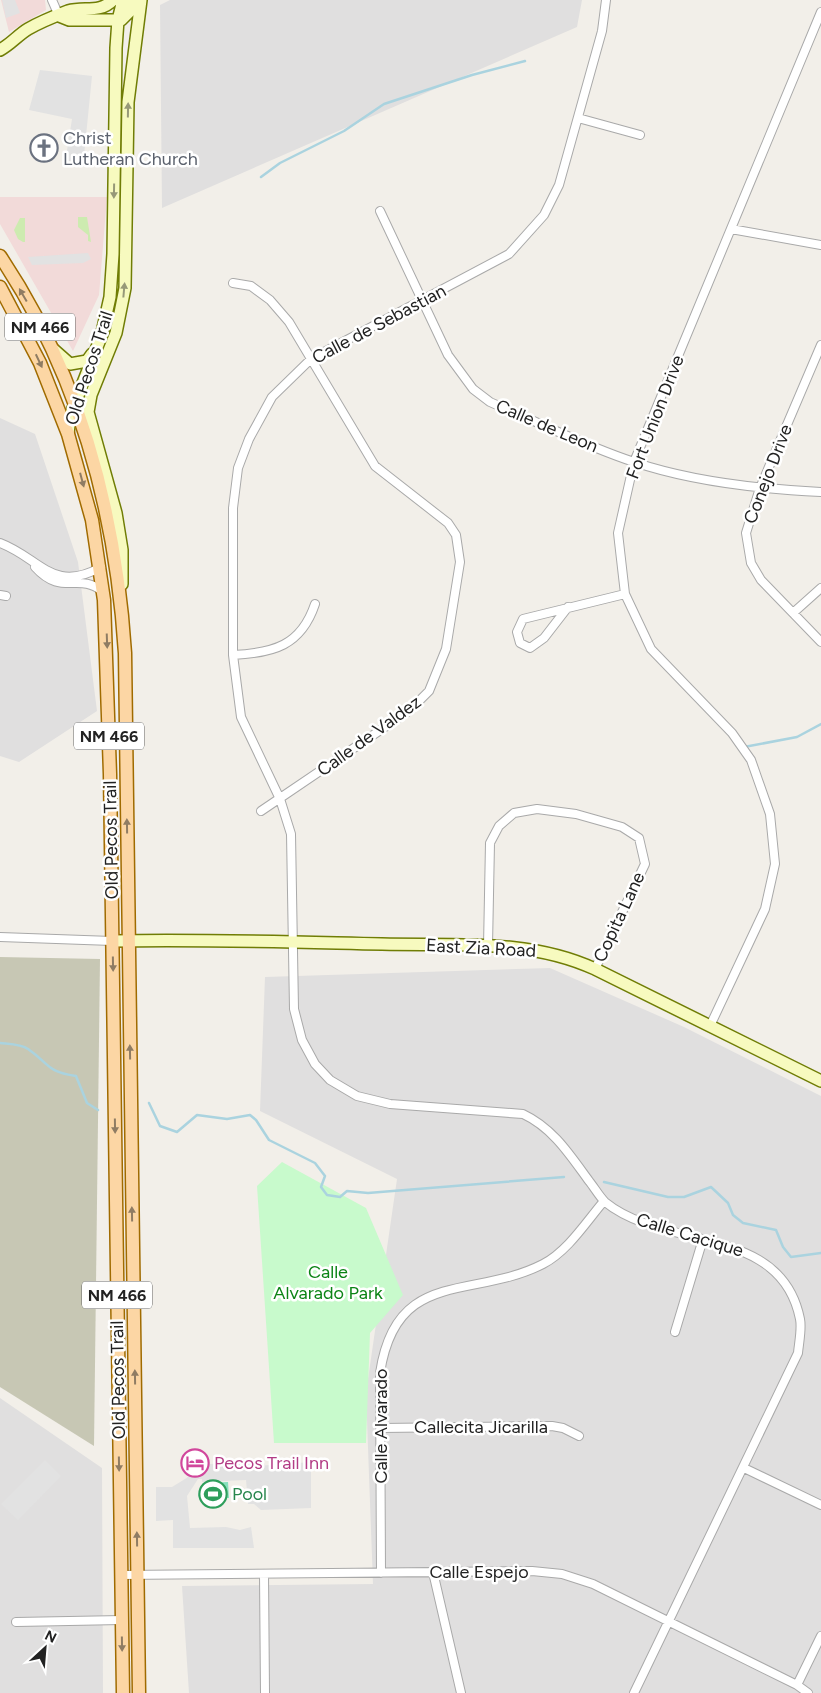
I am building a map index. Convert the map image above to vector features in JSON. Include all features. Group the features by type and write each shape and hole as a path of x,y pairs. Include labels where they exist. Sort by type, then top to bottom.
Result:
{"main road":[{"path":"0,50 14,42 28,29 68,11 99,9 113,0"},
{"name":"Old Pecos Trail","path":"122,0 118,20 112,278 109,308 101,337 74,402 68,434 85,492 101,567 107,635 123,1693"},
{"path":"59,16 69,20 118,20 126,16 132,0"},
{"name":"Old Pecos Trail","path":"139,1693 122,550 116,513 88,412 91,395 116,333 124,294 128,102 132,55 142,0"},
{"name":"NM 466","path":"0,256 49,344 74,402 101,488 114,548 122,608"},
{"name":"NM 466","path":"0,287 40,363 68,434"},
{"path":"49,344 65,361 79,364 89,359 101,337"},
{"path":"101,567 112,578 125,653"},
{"name":"East Zia Road","path":"112,941 488,946 536,950 566,957 595,969 821,1081"}],"street":[{"path":"52,0 59,16"},
{"name":"Calle de Sebastian","path":"293,942 292,834 280,799 240,717 233,655 233,508 238,468 249,439 272,397 311,359 509,254 544,215 559,185 602,31 606,0"},
{"name":"Fort Union Drive","path":"710,1026 765,909 775,864 770,814 757,772 743,747 721,720 651,648 625,594 618,533 634,462 821,12"},
{"path":"578,118 640,135"},
{"name":"Calle de Leon","path":"380,211 448,355 473,389 490,402 634,462 695,478 760,488 821,492"},
{"path":"731,228 821,245"},
{"name":"Calle de Valdez","path":"233,283 251,286 270,300 289,322 375,466 448,523 456,535 460,562 446,649 429,691 410,710 261,811"},
{"name":"Conejo Drive","path":"821,345 760,488 746,533 751,564 761,580 821,642"},
{"path":"0,543 53,575 64,577 82,575 101,567"},
{"path":"32,563 51,581 63,584 90,583 103,592"},
{"path":"793,613 821,588"},
{"path":"568,607 540,642 530,648 520,643 517,632 523,619 568,607 625,594"},
{"path":"233,655 261,653 287,644 309,621 315,604"},
{"name":"Copita Lane","path":"488,946 490,843 498,826 514,813 537,809 576,814 622,826 639,838 644,864 595,969"},
{"path":"0,937 112,941"},
{"name":"Calle Cacique","path":"293,942 294,1009 300,1032 315,1064 330,1080 357,1096 390,1104 523,1114 538,1121 559,1140 604,1201 629,1217 747,1253 768,1263 792,1291 801,1320 798,1353 634,1693"},
{"name":"Calle Alvarado","path":"381,1573 380,1373 384,1348 393,1329 405,1312 419,1301 436,1292 515,1274 545,1263 558,1254 604,1201"},
{"path":"675,1332 702,1239"},
{"name":"Callecita Jicarilla","path":"381,1428 552,1426 563,1428 579,1436"},
{"path":"744,1468 821,1504"},
{"name":"Calle Espejo","path":"121,1575 532,1571 562,1574 593,1584 798,1685 808,1693"},
{"path":"434,1572 461,1693"},
{"path":"264,1574 265,1693"},
{"path":"16,1622 122,1620"},
{"path":"798,1685 821,1636"}],"shaded area":[{"path":"1,0 45,0 46,10 9,32"},
{"path":"2,0 15,0 20,13 6,18"},
{"path":"170,0 582,0 577,27 162,208 160,5"},
{"path":"40,70 92,76 83,166 65,163 72,119 29,110"},
{"path":"0,197 107,197 99,295 73,351 0,224"},
{"path":"88,253 91,259 83,263 32,265 28,257"},
{"path":"0,418 35,434 78,562 97,711 19,762 0,756"},
{"path":"0,957 100,959 94,1446 0,1387"},
{"path":"550,968 684,1027 821,1096 821,1693 189,1693 182,1586 373,1584 366,1393 397,1179 260,1111 265,977"},
{"path":"0,1398 102,1468 103,1693 0,1693"},
{"path":"45,1460 61,1476 18,1520 1,1504"},
{"path":"254,1462 257,1466 311,1462 311,1508 261,1510 254,1504 248,1504 246,1480 202,1482 202,1479 198,1479 187,1496 190,1528 226,1527 240,1530 251,1527 254,1548 173,1548 173,1520 156,1521 156,1487 172,1487 185,1479 189,1476 188,1465"}],"green space":[{"path":"78,217 87,217 91,242 88,241 88,235 78,227"},
{"path":"20,218 25,218 25,242 18,239 14,230"},
{"name":"Calle Alvarado Park","path":"282,1162 366,1208 403,1295 370,1333 366,1443 274,1443 257,1186"},
{"path":"228,1482 229,1498 203,1499 198,1496 203,1483"}],"water":[{"name":"Pool","path":"221,1489 224,1491 221,1498 203,1498 203,1491"}],"waterway":[{"path":"261,177 280,163 344,131 384,104 472,75 525,61"},
{"path":"744,747 797,737 821,724"},
{"path":"0,1043 25,1047 53,1069 76,1076 87,1103 98,1110"},
{"path":"149,1103 160,1126 177,1132 197,1115 227,1119 250,1115 256,1120 269,1140 315,1163 325,1176 321,1187 327,1195 340,1197 347,1191 368,1193 564,1177"},
{"path":"604,1182 668,1197 684,1197 711,1187 728,1203 733,1215 743,1223 776,1230 783,1247 791,1257 821,1253"}],"place":[{"name":"Christ Lutheran Church","path":"44,148"},
{"name":"Pecos Trail Inn","path":"195,1463"},
{"name":"Pool","path":"213,1494"}]}
